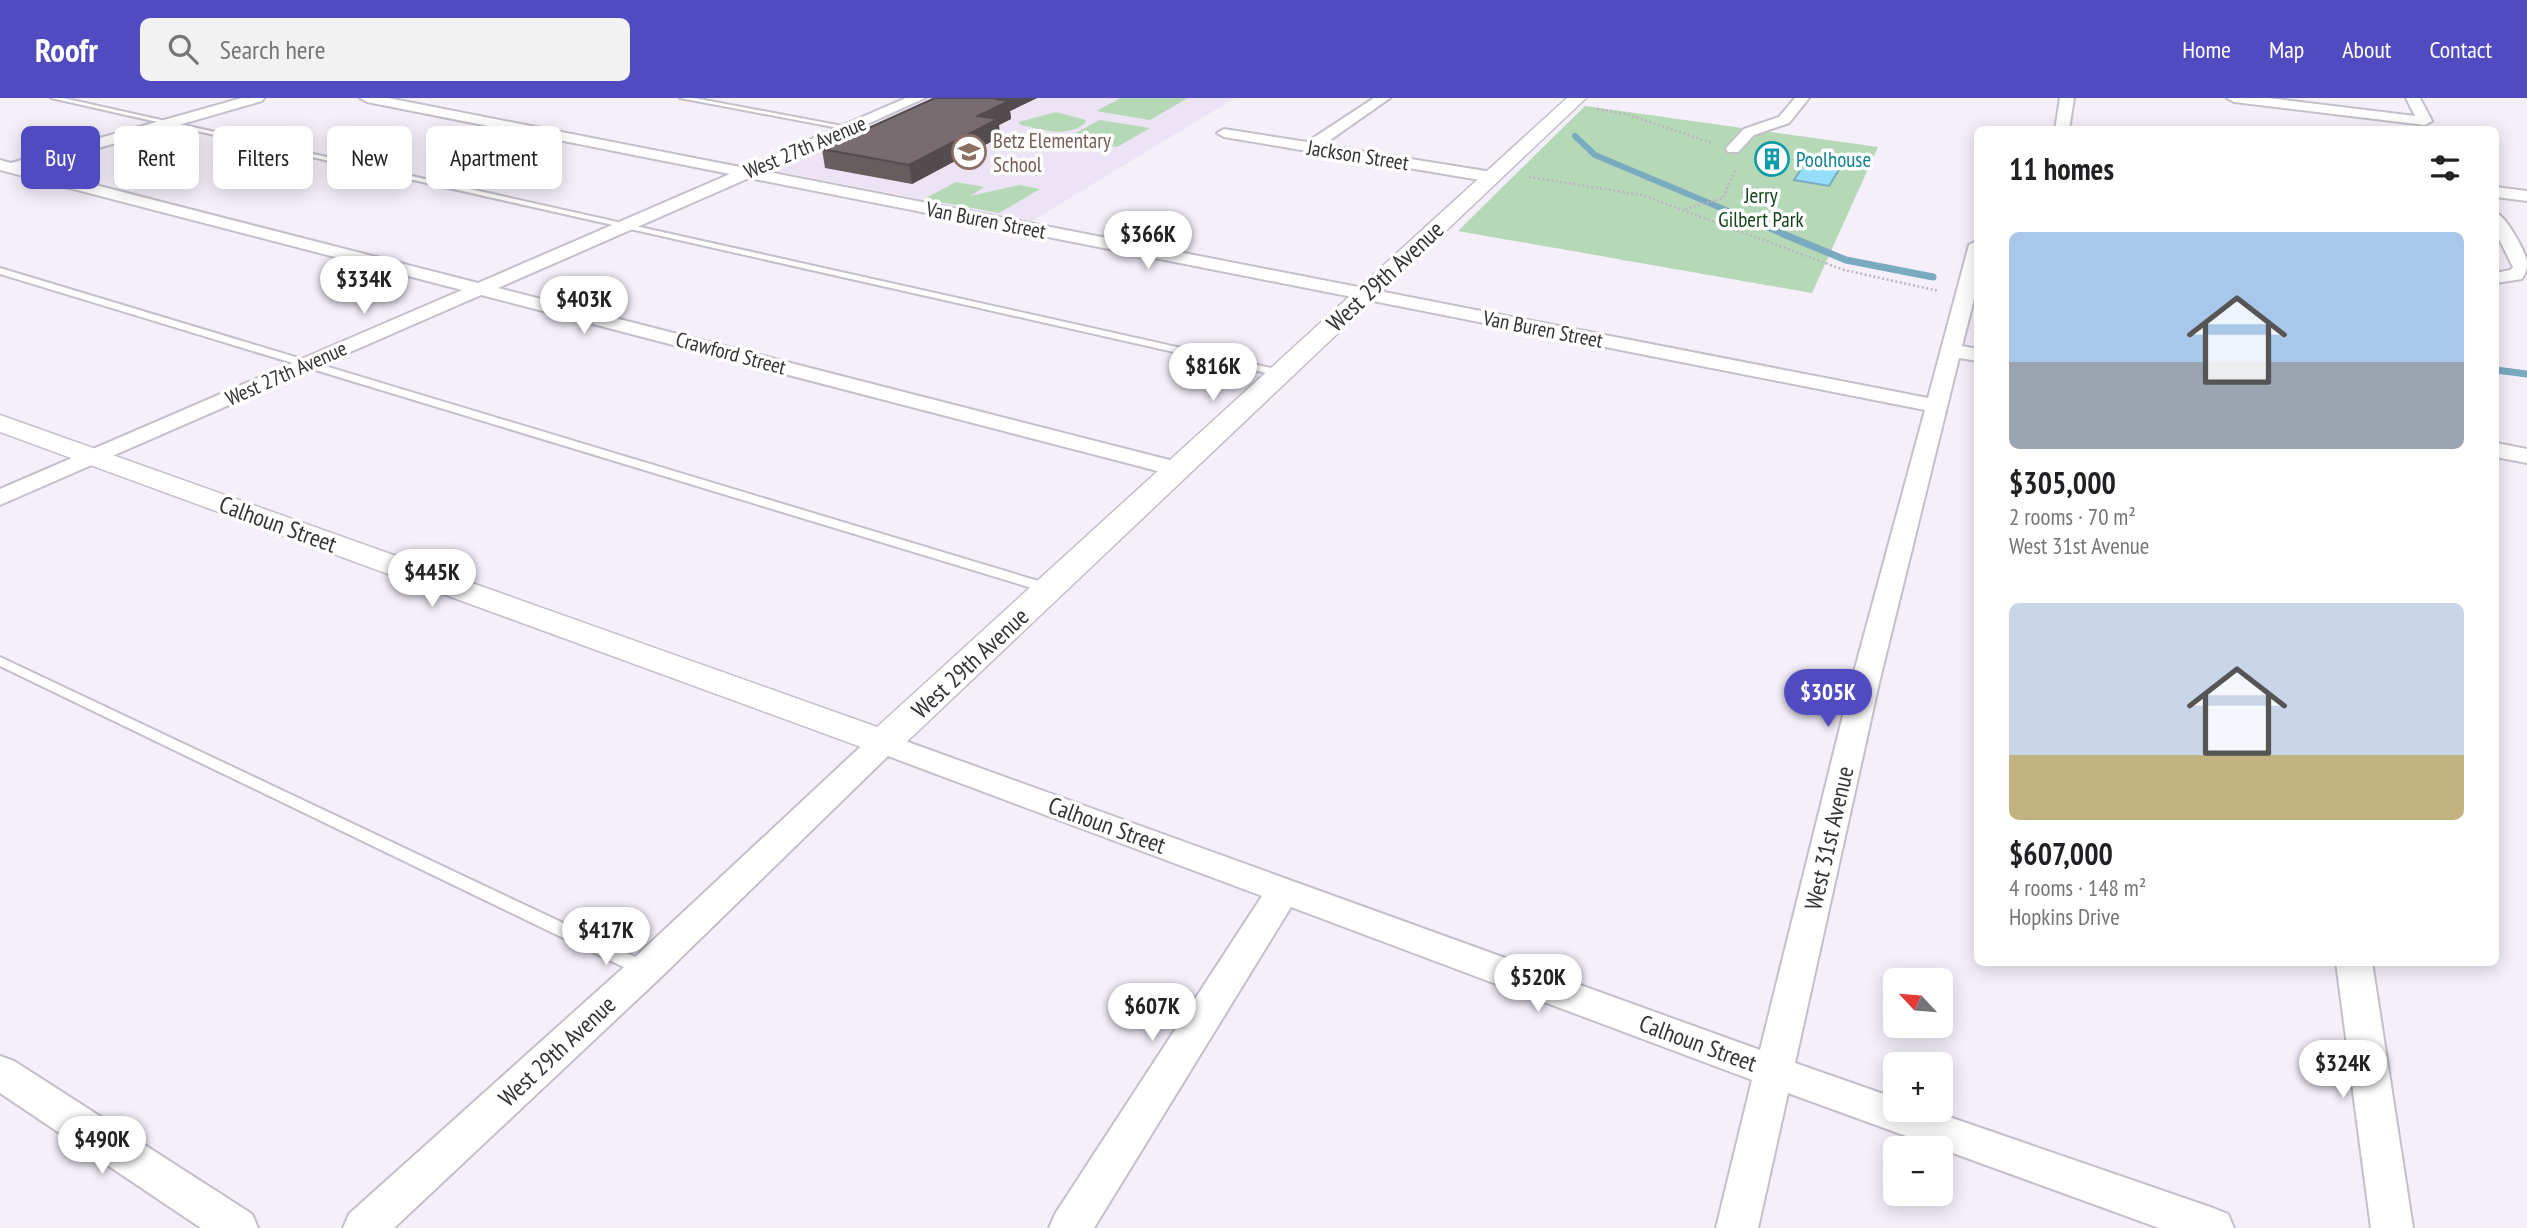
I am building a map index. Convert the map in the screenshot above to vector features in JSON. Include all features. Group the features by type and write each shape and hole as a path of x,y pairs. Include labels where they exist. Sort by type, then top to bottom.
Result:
{"street":[{"path":"4,168 257,98"},
{"name":"Van Buren Street","path":"367,98 1936,406"},
{"name":"West 27th Avenue","path":"0,498 918,98"},
{"path":"1310,147 1383,98"},
{"path":"1736,155 1749,132 1784,120 1802,98"},
{"path":"2063,126 2067,98"},
{"path":"2234,98 2425,121 2413,98"},
{"name":"West 29th Avenue","path":"365,1228 646,970 883,743 1494,175 1585,103"},
{"name":"Jackson Street","path":"1224,133 1494,175"},
{"name":"Crawford Street","path":"4,168 1177,469"},
{"path":"2499,192 2527,196"},
{"path":"2499,224 2522,267 2516,275 2500,278"},
{"name":"West 31st Avenue","path":"1737,1228 1865,683 1936,406 1965,353 1974,278"},
{"name":"Calhoun Street","path":"0,423 883,743 1775,1072 2213,1228"},
{"path":"2499,451 2527,456"},
{"path":"1070,1228 1284,890"},
{"path":"2355,966 2392,1228"},
{"path":"0,1072 237,1228"}],"lane":[{"path":"54,98 1280,373"},
{"path":"683,98 849,128"},
{"path":"0,271 1050,589"},
{"path":"0,661 646,970"}],"path":[{"path":"1585,103 1626,114 1736,155 1723,198 1687,209"},
{"path":"1494,175 1642,195 1687,209 1776,247 1844,270 1939,291"}],"shaded area":[{"name":"Betz Elementary School","path":"918,98 1235,98 1032,221 757,167"}],"green space":[{"path":"1121,98 1188,98 1150,120 1096,111"},
{"name":"Jerry Gilbert Park","path":"1585,106 1878,147 1812,293 1458,231"},
{"path":"1056,112 1086,120 1078,128 1062,132 1037,129 1018,122"},
{"path":"1100,120 1150,128 1117,147 1066,138"},
{"path":"956,182 984,187 970,196 1019,185 1040,189 999,213 924,199"}],"water":[{"path":"1807,160 1842,165 1829,186 1794,180"}],"building":[{"path":"935,98 998,98 996,99 1009,101 978,116 998,119 909,165 822,149"}],"waterway":[{"path":"1575,136 1595,155 1788,236"},
{"path":"1783,234 1846,260 1933,277"},
{"path":"2499,370 2527,374"}],"place":[{"name":"Betz Elementary School","path":"969,152"},
{"name":"Poolhouse","path":"1772,159"}]}
